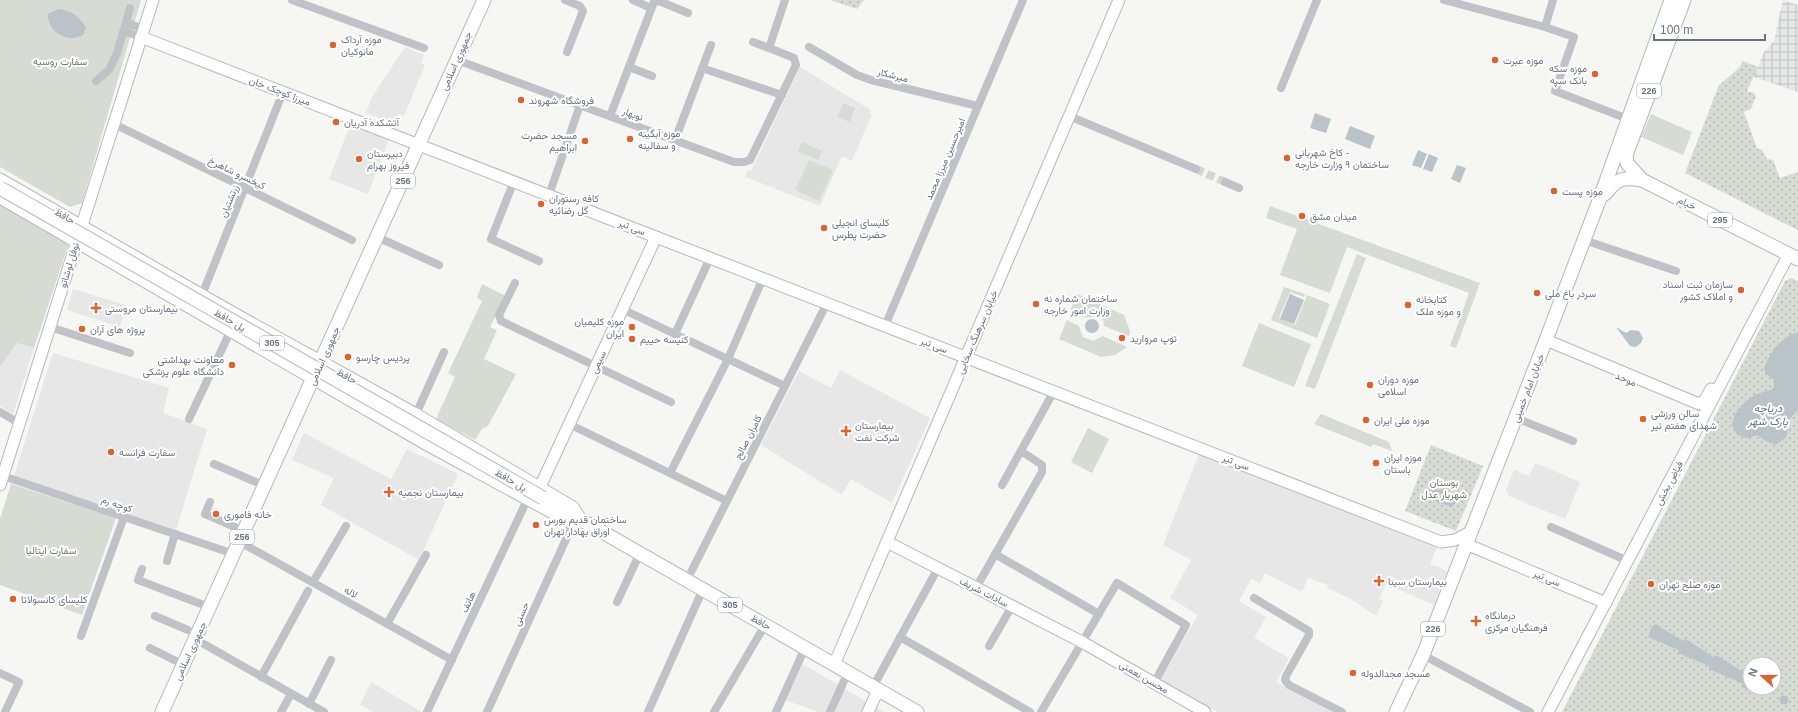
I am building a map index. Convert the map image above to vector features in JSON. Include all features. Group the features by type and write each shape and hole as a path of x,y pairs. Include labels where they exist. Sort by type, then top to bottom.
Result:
{"main road":[{"name":"جمهوری اسلامی","path":"162,712 184,665 205,605 229,552 240,533 260,484 322,362 484,0"},
{"name":"خیابان امام خمینی","path":"1396,712 1423,655 1545,343 1600,198 1671,0"},
{"name":"226","path":"1642,180 1627,163 1626,155 1684,0"},
{"name":"خیام","path":"1600,198 1620,180 1628,178 1642,180 1791,255"},
{"name":"پل حافظ","path":"1,184 541,493"},
{"name":"حافظ","path":"541,493 577,521 640,553 917,712"}],"street":[{"name":"نوفل لوشاتو","path":"1,482 153,0"},
{"path":"292,0 424,48"},
{"path":"565,0 580,6 583,11 567,52"},
{"path":"633,0 651,8"},
{"path":"753,42 769,48 785,0"},
{"name":"امیرحسین میرزا محمد","path":"885,326 1023,0"},
{"name":"خیابان سرهنگ سخایی","path":"834,665 1119,0"},
{"path":"1281,88 1317,0"},
{"path":"1444,0 1545,27 1574,37 1556,91 1628,119"},
{"path":"1545,27 1553,0"},
{"path":"610,116 654,2 658,1 688,13"},
{"path":"96,81 109,70 125,27 130,8"},
{"path":"125,27 142,33"},
{"name":"میرزا کوچک خان","path":"142,33 283,92 419,144"},
{"path":"675,140 711,46"},
{"name":"میرشکار","path":"809,47 857,75 871,80 978,106"},
{"name":"نوبهار","path":"457,60 734,162 750,160 796,66 794,58 769,48"},
{"path":"629,67 652,76"},
{"path":"702,68 782,95"},
{"name":"زرتشتیان","path":"202,295 283,92"},
{"path":"549,195 580,105"},
{"path":"1069,116 1196,169"},
{"name":"کیخسرو شاهرخ","path":"114,124 352,240"},
{"name":"سی تیر","path":"419,144 1441,542 1454,540 1472,531"},
{"path":"514,181 491,239 539,261"},
{"path":"1225,182 1239,188"},
{"name":"حافظ","path":"1,184 82,226 202,295 416,414 541,493"},
{"name":"حافظ","path":"0,198 231,330 357,405 527,500 577,521"},
{"path":"377,237 439,265"},
{"name":"سیمی","path":"541,493 569,424 656,237"},
{"path":"1584,240 1676,271"},
{"path":"1545,343 1698,404 1705,400 1791,255"},
{"name":"فیاض بخش","path":"1548,712 1791,255"},
{"path":"675,334 710,258"},
{"path":"670,473 728,359 763,278"},
{"path":"515,283 499,315 499,319 501,321 671,402"},
{"name":"کامران صالح","path":"687,580 827,303"},
{"path":"622,309 785,386"},
{"path":"50,327 130,353"},
{"path":"189,420 231,330"},
{"name":"موحد","path":"1545,343 1698,409 1703,419"},
{"path":"416,414 444,352"},
{"path":"357,405 368,388"},
{"path":"1002,485 1054,391"},
{"path":"0,412 20,423"},
{"path":"1516,418 1573,441"},
{"path":"569,424 727,501"},
{"path":"976,588 1042,472 1042,465 1020,452"},
{"path":"214,464 260,484"},
{"name":"کوچه رم","path":"1,482 124,517 229,552"},
{"name":"هاتف","path":"428,712 527,500"},
{"name":"لاله","path":"210,502 205,514 240,533 313,582 452,660"},
{"path":"81,636 124,517"},
{"name":"حسنی","path":"487,712 577,521"},
{"path":"313,582 346,526"},
{"path":"1552,527 1628,561"},
{"path":"167,561 175,534"},
{"name":"سادات شریف","path":"887,542 1082,642"},
{"name":"سی تیر","path":"1466,544 1606,603"},
{"path":"617,602 640,553"},
{"path":"995,554 1099,614"},
{"path":"387,624 426,555"},
{"path":"868,712 875,688 900,637 938,568"},
{"path":"142,569 138,580 205,605"},
{"path":"1041,712 1117,583 1186,625 1154,683"},
{"path":"648,712 703,589"},
{"path":"261,677 308,591"},
{"path":"1254,598 1309,631 1309,635 1285,680 1289,685 1342,712"},
{"path":"989,646 1012,606"},
{"path":"155,616 194,635 261,677 324,712"},
{"path":"714,712 765,624"},
{"path":"900,637 1030,712"},
{"name":"محسن نعمتی","path":"1082,642 1205,712"},
{"path":"150,648 184,665"},
{"path":"776,712 805,648"},
{"path":"1423,655 1530,712"},
{"path":"309,704 331,660"},
{"path":"830,712 848,672"},
{"path":"0,673 19,682 5,712"},
{"path":"281,712 291,694"}],"shaded area":[{"path":"1783,0 1798,5 1798,92 1754,77 1764,52 1774,41"},
{"path":"405,47 424,55 421,63 425,65 404,116 399,114 394,124 366,113 372,97"},
{"path":"800,67 871,110 869,113 872,114 852,161 842,156 820,206 745,177 748,170 751,171"},
{"name":"دبیرستان فیروز بهرام","path":"351,123 389,139 368,194 329,179"},
{"name":"بیمارستان مروستی","path":"73,289 126,305 120,327 67,310"},
{"path":"17,343 34,348 13,414 0,406 0,367"},
{"name":"سفارت فرانسه","path":"53,353 169,388 163,413 207,429 176,530 14,476"},
{"name":"بیمارستان شرکت نفت","path":"840,370 930,418 892,503 851,479 842,495 761,445 799,371 831,388"},
{"name":"بیمارستان نجمیه","path":"304,433 391,479 407,449 458,474 419,560 321,505 334,478 292,460"},
{"name":"بیمارستان سینا","path":"1201,449 1438,545 1430,564 1447,571 1434,605 1386,584 1379,599 1383,601 1376,616 1351,599 1327,588 1328,585 1308,578 1302,592 1265,573 1260,583 1251,579 1239,601 1266,617 1254,638 1289,658 1276,682 1333,712 1218,712 1160,680 1198,615 1170,598 1191,560 1163,545"},
{"path":"1535,463 1580,482 1565,519 1509,496 1506,490 1514,470 1529,476"},
{"path":"803,664 884,712 819,712 785,700"},
{"path":"371,682 422,712 373,712 360,705"}],"green space":[{"name":"سفارت روسیه","path":"0,0 141,0 82,203 70,207 0,167"},
{"path":"830,0 864,0 857,9"},
{"path":"1743,61 1758,67 1747,91 1754,93 1756,96 1751,109 1744,112 1757,148 1762,150 1767,159 1773,160 1780,178 1798,172 1798,230 1685,173 1719,85 1739,68"},
{"path":"843,103 855,108 850,122 837,117"},
{"path":"1651,114 1692,132 1683,155 1641,137"},
{"path":"802,142 822,151 818,160 798,151"},
{"path":"809,160 833,170 819,201 795,190"},
{"path":"0,205 69,243 34,348 17,343 0,367"},
{"path":"1270,206 1480,283 1456,348 1450,346 1469,293 1347,247 1330,293 1280,275 1297,229 1266,218"},
{"path":"1357,254 1366,258 1315,389 1305,386"},
{"path":"1791,278 1798,281 1798,712 1562,712 1785,281"},
{"path":"482,284 506,296 490,327 497,330 484,359 516,374 488,426 482,429 475,440 436,419 455,377 448,373 482,301 477,297"},
{"path":"1284,287 1305,294 1304,297 1290,292 1279,318 1295,325 1307,295 1330,304 1317,338 1271,320"},
{"path":"1077,294 1124,315 1130,331 1129,336 1104,326 1104,321 1098,316 1085,317 1070,311"},
{"path":"1067,320 1079,326 1083,337 1093,341 1103,336 1127,347 1115,355 1101,357 1059,339"},
{"path":"1259,323 1311,344 1294,387 1242,366"},
{"path":"1321,414 1389,442 1392,451 1373,444 1371,447 1314,424"},
{"path":"1088,428 1109,439 1092,473 1071,462"},
{"name":"بوستان شهریار عدل","path":"1431,445 1483,466 1456,531 1405,511"},
{"name":"سفارت ایتالیا","path":"11,484 116,518 82,615 0,585 0,519"}],"water":[{"path":"58,9 71,12 80,20 86,28 83,35 71,38 60,35 55,31 51,26 48,14"},
{"path":"1315,113 1331,119 1326,133 1310,128"},
{"path":"1350,126 1375,136 1370,149 1345,139"},
{"path":"1418,150 1427,154 1421,168 1412,165"},
{"path":"1429,154 1438,158 1432,172 1423,169"},
{"path":"1457,165 1466,168 1460,183 1451,179"},
{"path":"1290,294 1304,300 1294,324 1280,319"},
{"path":"1089,319 1095,319 1099,323 1099,329 1095,333 1089,333 1085,329 1085,323"},
{"path":"1616,327 1626,333 1631,330 1639,331 1643,338 1641,343 1636,347 1630,346"},
{"name":"دریاچه پارک شهر","path":"1798,332 1798,410 1791,417 1786,437 1776,445 1757,435 1747,438 1737,435 1732,425 1739,409 1747,400 1757,394 1771,390 1774,387 1775,381 1766,373 1764,368 1770,356 1781,342"},
{"path":"1431,487 1456,496 1456,502 1452,507 1428,498 1427,492"},
{"path":"1655,624 1683,641 1685,639 1714,657 1716,655 1742,671 1742,684 1709,669 1709,666 1678,653 1679,650 1648,637 1651,628"},
{"path":"1784,695 1788,698 1788,702 1784,705 1779,700"}],"tunnel":[{"path":"1196,169 1225,182"}],"place":[{"name":"موزه آرداک مانوکیان","path":"333,45"},
{"name":"موزه عبرت","path":"1495,60"},
{"name":"موزه سکه بانک سپه","path":"1595,74"},
{"name":"فروشگاه شهروند","path":"521,100"},
{"name":"آتشکده آدریان","path":"336,122"},
{"name":"موزه آبگینه و سفالینه","path":"630,139"},
{"name":"مسجد حضرت ابراهیم","path":"585,141"},
{"name":"کاخ شهربانی - ساختمان ۹ وزارت خارجه","path":"1287,158"},
{"name":"دبیرستان فیروز بهرام","path":"359,159"},
{"name":"موزه پست","path":"1554,191"},
{"name":"کافه رستوران گل رضائیه","path":"541,204"},
{"name":"میدان مشق","path":"1302,216"},
{"name":"کلیسای انجیلی حضرت پطرس","path":"824,228"},
{"name":"سازمان ثبت اسناد و املاک کشور","path":"1741,290"},
{"name":"سردر باغ ملی","path":"1537,293"},
{"name":"ساختمان شماره نه وزارت امور خارجه","path":"1036,304"},
{"name":"کتابخانه و موزه ملک","path":"1408,305"},
{"name":"بیمارستان مروستی","path":"96,308"},
{"name":"موزه کلیمیان ایران","path":"632,327"},
{"name":"پروژه های آران","path":"82,329"},
{"name":"توپ مروارید","path":"1122,338"},
{"name":"کنیسه حییم","path":"632,339"},
{"name":"پردیس چارسو","path":"348,357"},
{"name":"معاونت بهداشتی دانشگاه علوم پزشکی","path":"232,365"},
{"name":"موزه دوران اسلامی","path":"1370,385"},
{"name":"سالن ورزشی شهدای هفتم تیر","path":"1643,419"},
{"name":"موزه ملی ایران","path":"1366,420"},
{"name":"بیمارستان شرکت نفت","path":"846,431"},
{"name":"سفارت فرانسه","path":"111,452"},
{"name":"موزه ایران باستان","path":"1376,463"},
{"name":"بیمارستان نجمیه","path":"389,492"},
{"name":"خانه فاموری","path":"216,514"},
{"name":"ساختمان قدیم بورس اوراق بهادار تهران","path":"536,525"},
{"name":"بیمارستان سینا","path":"1379,581"},
{"name":"موزه صلح تهران","path":"1651,584"},
{"name":"کلیسای کانسولاتا","path":"13,599"},
{"name":"درمانگاه فرهنگیان مرکزی","path":"1476,621"},
{"name":"مسجد مجدالدوله","path":"1353,673"}]}
